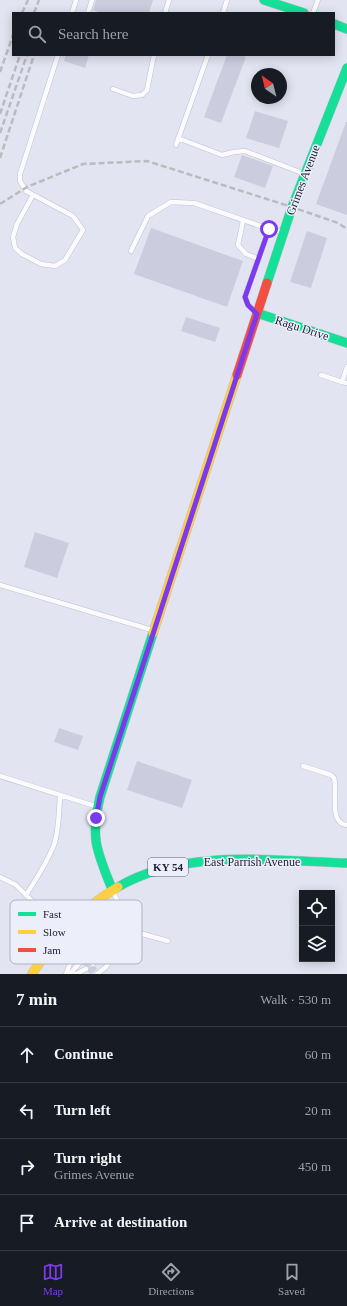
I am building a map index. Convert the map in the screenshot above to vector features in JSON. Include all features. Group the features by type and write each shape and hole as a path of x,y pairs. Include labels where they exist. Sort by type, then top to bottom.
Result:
{"street":[{"path":"267,0 301,12"},
{"path":"335,24 347,29"},
{"name":"Grimes Avenue","path":"112,889 95,839 98,807 284,233 305,174 347,68"},
{"name":"Ragu Drive","path":"257,314 347,343"},
{"name":"East Parrish Avenue","path":"96,900 112,889 141,875 159,869 198,862 257,860 347,863"},
{"name":"East Parrish Avenue","path":"32,974 38,964"}],"lane":[{"path":"72,12 76,0"},
{"path":"88,12 92,0"},
{"path":"165,12 169,0"},
{"path":"223,12 227,0"},
{"path":"314,12 318,0"},
{"path":"33,195 17,224 13,237 15,248 22,254 41,264 55,266 65,260 83,230 73,216 26,191 20,181 20,174 58,56"},
{"path":"113,89 133,96 142,95 147,90 154,56"},
{"path":"176,145 208,56"},
{"path":"178,138 222,155 245,151 305,174"},
{"path":"131,251 148,216 171,202 194,203 243,221 284,233"},
{"path":"243,221 238,245 246,254 259,259"},
{"path":"257,314 248,305 245,297 269,229"},
{"path":"320,375 345,382 347,367"},
{"path":"0,585 154,631"},
{"path":"303,766 331,775 334,778 335,816 340,823 347,825"},
{"path":"0,776 98,807"},
{"path":"26,895 41,872 54,844 59,814 60,795"},
{"path":"0,877 16,885 31,900"},
{"path":"112,889 117,900"},
{"path":"142,934 168,941"},
{"path":"66,974 70,964"},
{"path":"70,974 79,964"},
{"path":"97,974 107,964"},
{"path":"76,974 86,968"}],"building":[{"path":"96,0 153,0 149,12 98,12 93,10"},
{"path":"66,56 89,56 85,68 64,61"},
{"path":"227,56 246,57 221,123 204,117"},
{"path":"255,111 288,121 279,148 246,138"},
{"path":"347,122 347,215 316,204"},
{"path":"242,155 273,166 265,188 234,177"},
{"path":"151,228 243,261 227,307 134,274"},
{"path":"307,231 327,238 311,288 290,282"},
{"path":"186,317 220,328 215,342 181,331"},
{"path":"35,532 69,543 57,578 24,567"},
{"path":"59,728 83,736 78,750 54,742"},
{"path":"137,761 192,780 182,808 127,790"},
{"path":"89,964 90,967 96,967 97,969 91,974 88,972 89,967 83,965"}],"railway":[{"path":"22,12 28,0"},
{"path":"34,12 39,0"},
{"path":"0,72 12,38"},
{"path":"0,114 20,56"},
{"path":"0,133 27,56"},
{"path":"0,158 34,56"},
{"path":"0,204 27,187 83,164 147,161 292,207 338,223 347,229"}],"traffic: fast":[{"path":"264,0 301,12"},
{"path":"335,24 347,29"},
{"path":"267,283 292,207 347,68"},
{"path":"257,313 347,343"},
{"path":"112,889 102,864 95,835 97,811 100,797 153,633"},
{"path":"118,887 144,875 171,867 200,862 260,859 347,863"}],"traffic: slow":[{"path":"153,633 237,375"},
{"path":"98,900 118,887"},
{"path":"32,974 39,964"}],"traffic: jam":[{"path":"237,375 267,283"}],"route":[{"path":"96,818 100,797 257,314 248,305 245,297 269,229"}]}
